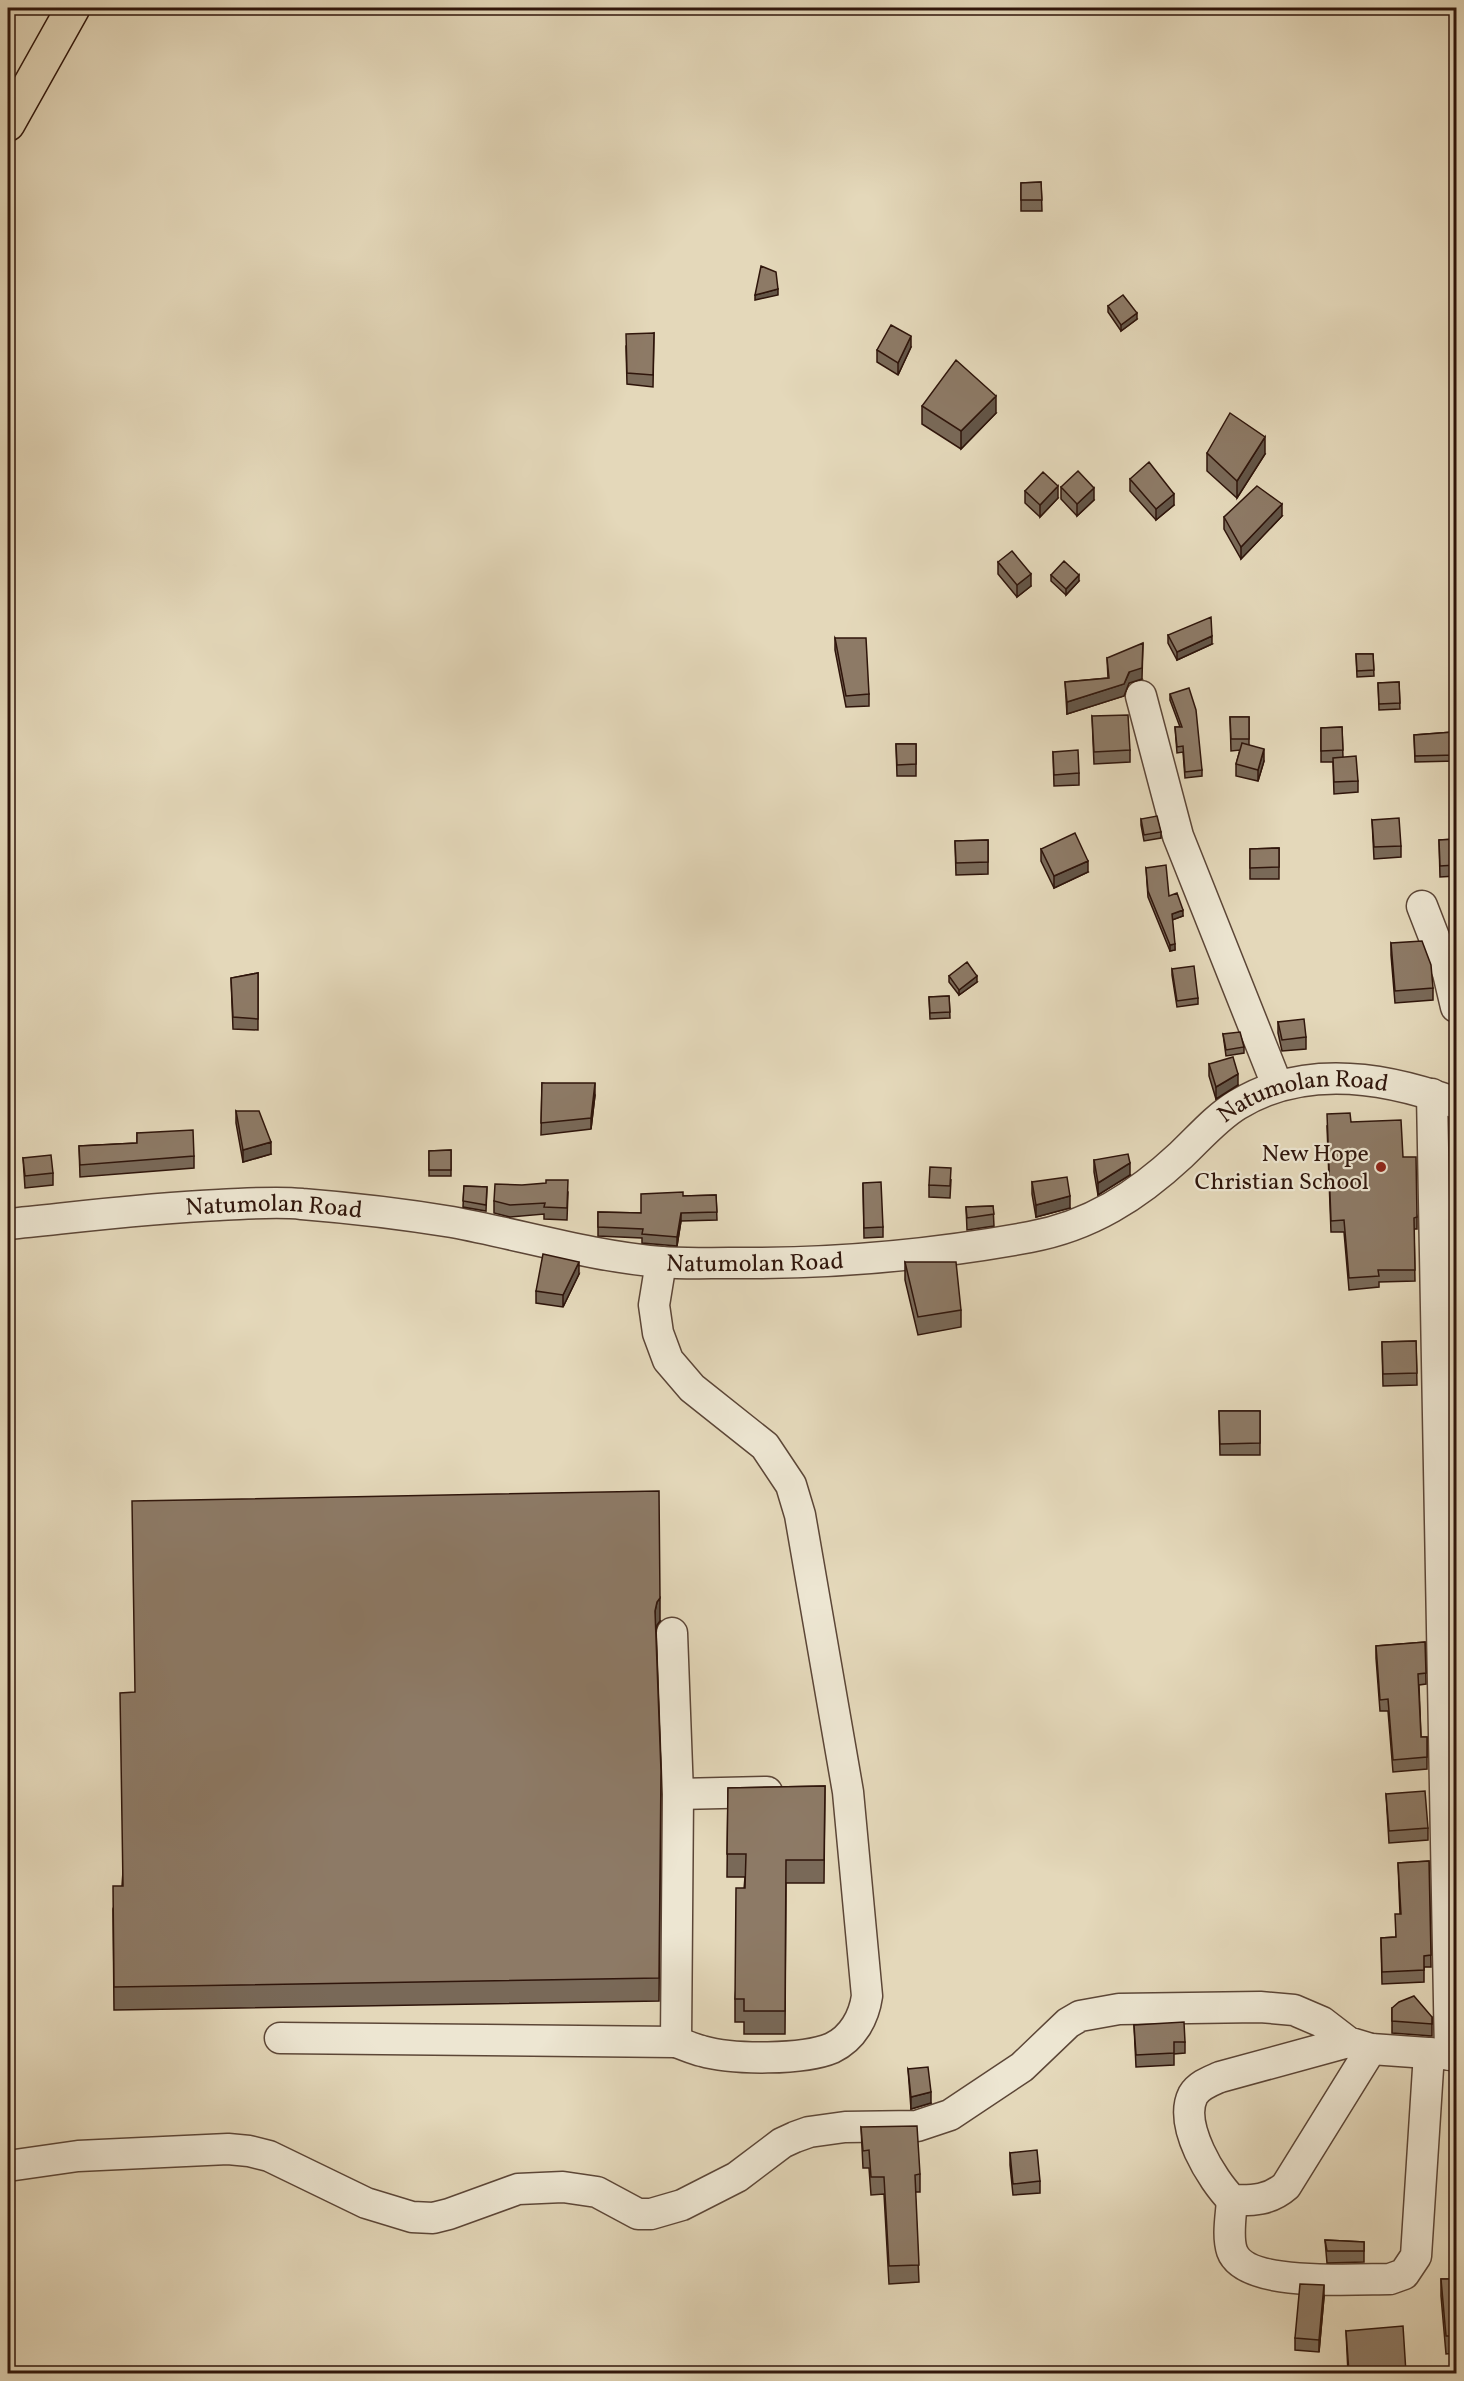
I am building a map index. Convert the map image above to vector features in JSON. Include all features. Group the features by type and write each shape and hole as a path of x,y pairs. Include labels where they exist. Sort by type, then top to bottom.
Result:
{"main road":[{"path":"8,124 73,8"}],"street":[{"path":"1142,696 1178,836 1277,1086"},
{"path":"1422,906 1448,973 1456,1007"},
{"name":"Natumolan Road","path":"8,1224 164,1208 297,1203 451,1222 661,1262 833,1261 954,1249 1060,1230 1092,1218 1147,1186 1220,1118 1238,1105 1277,1086 1313,1079 1358,1079 1383,1082 1444,1098"},
{"path":"1232,2200 1230,2226 1233,2251 1251,2270 1282,2277 1390,2278 1404,2274 1416,2256 1445,2055 1444,1098"},
{"path":"280,2038 676,2042 719,2055 766,2057 803,2055 833,2048 852,2033 865,2013 867,1996 800,1515 791,1485 765,1446 692,1388 668,1360 658,1333 654,1305 661,1262"},
{"path":"672,1632 678,1794 676,2042"},
{"path":"678,1794 792,1792"},
{"path":"8,2166 78,2156 228,2149 269,2156 366,2203 412,2217 441,2216 518,2189 563,2187 597,2192 638,2214 651,2214 682,2205 737,2178 782,2144 809,2132 845,2127 917,2126 950,2115 1022,2067 1057,2032 1080,2016 1119,2009 1260,2007 1294,2010 1322,2022 1359,2045"},
{"path":"1359,2045 1286,2186 1271,2197 1247,2201 1232,2200 1206,2168 1198,2150 1190,2113 1193,2095 1207,2083 1228,2075 1359,2045 1445,2055"}],"building":[{"path":"1041,182 1042,200 1021,200 1021,183"},
{"path":"761,266 776,272 778,289 755,295"},
{"path":"1123,295 1137,313 1121,325 1108,306"},
{"path":"891,325 911,336 898,363 877,350"},
{"path":"654,333 653,375 627,373 626,334"},
{"path":"956,360 996,396 961,431 922,406"},
{"path":"1230,413 1265,437 1237,481 1207,453"},
{"path":"1149,462 1174,494 1156,509 1130,479"},
{"path":"1078,471 1094,488 1077,504 1061,487"},
{"path":"1043,472 1058,486 1040,505 1025,491"},
{"path":"1257,486 1282,504 1241,547 1224,517"},
{"path":"1012,551 1031,574 1017,585 998,562"},
{"path":"1064,561 1079,575 1066,589 1051,575"},
{"path":"1211,617 1212,636 1177,652 1168,635"},
{"path":"835,638 866,638 869,694 846,696"},
{"path":"1143,643 1142,668 1129,672 1124,684 1067,702 1065,682 1109,678 1107,658"},
{"path":"1356,654 1373,654 1374,670 1357,671"},
{"path":"1399,682 1400,703 1379,704 1378,683"},
{"path":"1189,688 1196,710 1202,770 1185,772 1183,746 1177,747 1175,727 1182,727 1170,694"},
{"path":"1128,715 1130,750 1094,752 1092,716"},
{"path":"1230,717 1249,717 1249,739 1231,739"},
{"path":"1456,726 1456,755 1415,756 1414,735 1453,732"},
{"path":"1342,727 1343,750 1321,751 1321,728"},
{"path":"1242,743 1264,749 1258,770 1236,764"},
{"path":"896,744 916,744 916,764 897,765"},
{"path":"1078,750 1079,773 1054,775 1053,752"},
{"path":"1356,756 1358,781 1334,782 1333,758"},
{"path":"1157,816 1161,832 1144,835 1141,819"},
{"path":"1399,818 1401,846 1374,847 1372,820"},
{"path":"1075,833 1088,861 1054,876 1041,849"},
{"path":"1456,839 1456,865 1440,866 1439,840"},
{"path":"988,840 988,862 956,863 955,841"},
{"path":"1279,848 1279,867 1250,868 1250,849"},
{"path":"1166,865 1169,896 1177,893 1183,910 1172,914 1175,944 1170,945 1148,891 1146,868"},
{"path":"1422,941 1431,965 1433,988 1395,991 1391,943"},
{"path":"967,962 977,976 959,990 949,976"},
{"path":"1194,966 1198,998 1177,1001 1172,969"},
{"path":"258,973 258,1019 233,1017 231,978"},
{"path":"949,996 950,1012 930,1013 929,997"},
{"path":"1304,1019 1306,1037 1282,1040 1278,1022"},
{"path":"1240,1032 1244,1047 1226,1050 1223,1034"},
{"path":"1233,1057 1238,1074 1216,1087 1209,1064"},
{"path":"542,1083 595,1083 591,1118 541,1123"},
{"path":"236,1111 259,1111 271,1142 243,1150"},
{"path":"1350,1113 1351,1122 1401,1120 1403,1157 1416,1157 1415,1270 1378,1270 1379,1276 1349,1278 1344,1220 1331,1221 1327,1114"},
{"path":"193,1130 194,1156 80,1165 79,1146 137,1143 137,1133"},
{"path":"451,1150 451,1170 429,1170 429,1151"},
{"path":"1128,1154 1130,1163 1098,1183 1094,1160"},
{"path":"51,1155 53,1173 25,1176 23,1158"},
{"path":"930,1167 951,1168 950,1186 929,1185"},
{"path":"1067,1177 1070,1196 1036,1205 1032,1182"},
{"path":"546,1180 568,1180 567,1208 544,1207 545,1203 510,1205 494,1201 495,1184 522,1185 546,1183"},
{"path":"881,1182 883,1227 864,1228 863,1183"},
{"path":"464,1186 487,1187 486,1205 463,1201"},
{"path":"683,1192 683,1196 716,1195 717,1212 681,1213 677,1237 642,1234 643,1229 598,1227 598,1212 641,1213 641,1194"},
{"path":"993,1206 994,1214 967,1218 966,1207"},
{"path":"543,1254 579,1262 563,1295 536,1291"},
{"path":"905,1262 956,1262 961,1310 918,1317"},
{"path":"1416,1341 1417,1373 1383,1374 1382,1342"},
{"path":"1219,1411 1260,1411 1260,1443 1220,1444"},
{"path":"659,1491 660,1598 655,1611 661,1771 659,1978 114,1987 113,1886 123,1886 120,1693 135,1692 132,1501"},
{"path":"1425,1642 1426,1673 1418,1674 1421,1737 1427,1737 1427,1757 1393,1760 1388,1699 1380,1700 1376,1646"},
{"path":"825,1786 824,1860 786,1860 785,2011 744,2011 744,1999 735,1999 736,1888 745,1888 746,1854 727,1854 728,1788"},
{"path":"1425,1791 1428,1828 1389,1831 1386,1794"},
{"path":"1429,1861 1431,1955 1424,1956 1424,1970 1382,1972 1381,1938 1396,1937 1395,1914 1401,1914 1398,1863"},
{"path":"1414,1996 1432,2017 1432,2024 1392,2021 1392,2008 1399,2002"},
{"path":"1184,2022 1185,2042 1174,2042 1174,2053 1136,2055 1134,2025"},
{"path":"928,2067 931,2092 911,2097 908,2069"},
{"path":"917,2126 920,2174 915,2175 919,2265 889,2266 884,2177 871,2177 869,2150 863,2151 861,2127"},
{"path":"1037,2150 1040,2181 1013,2184 1010,2153"},
{"path":"1325,2240 1364,2242 1364,2251 1327,2251"},
{"path":"1441,2279 1456,2279 1456,2336 1446,2336"},
{"path":"1300,2284 1324,2285 1319,2340 1295,2338"},
{"path":"1403,2326 1406,2373 1349,2373 1346,2331"}],"place":[{"name":"New Hope Christian School","path":"1381,1167"}]}
